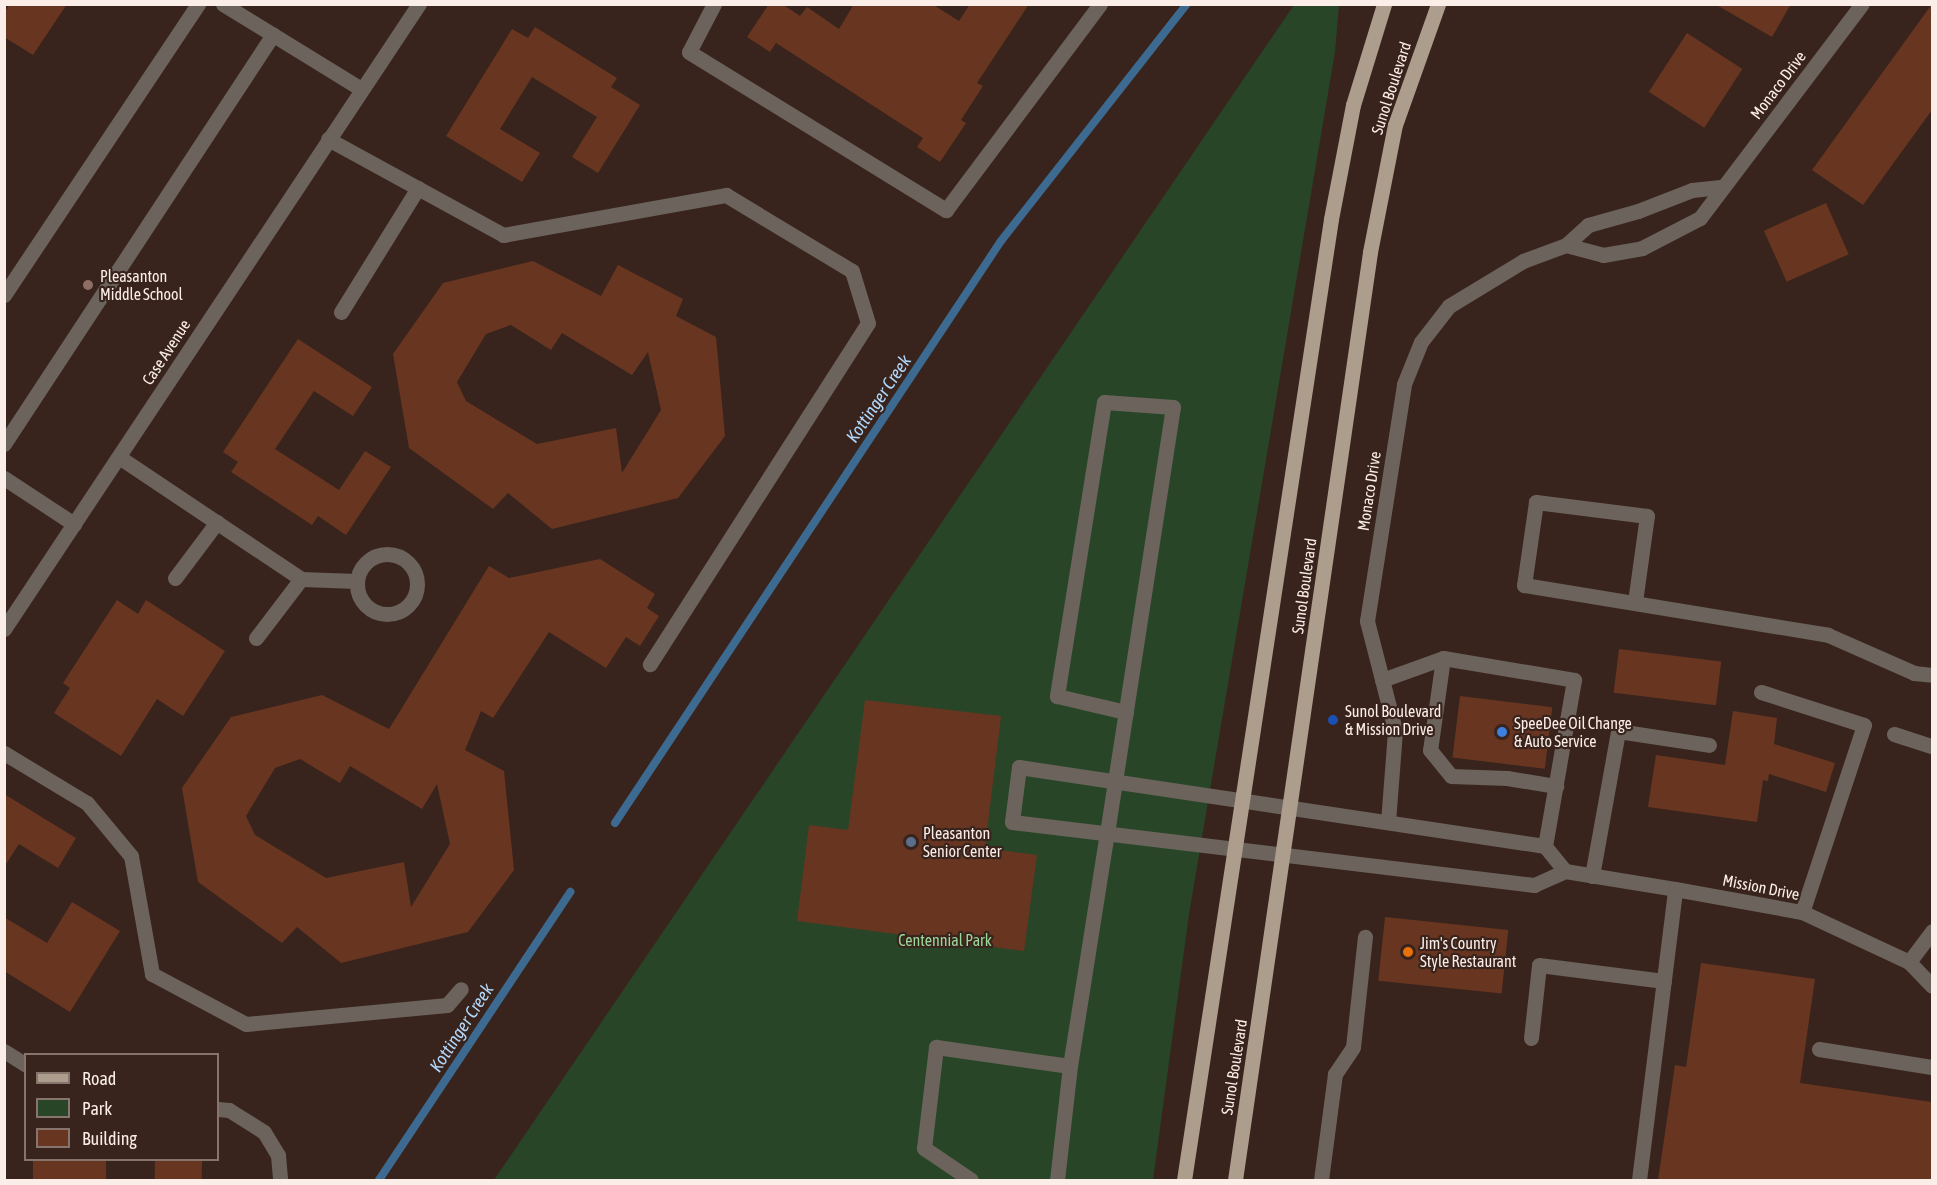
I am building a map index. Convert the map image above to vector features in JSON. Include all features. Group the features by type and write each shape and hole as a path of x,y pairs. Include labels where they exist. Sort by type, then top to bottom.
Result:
{"main road":[{"name":"Sunol Boulevard","path":"1184,1180 1240,800 1331,219 1353,105 1384,4"},
{"name":"Sunol Boulevard","path":"1235,1180 1370,252 1395,125 1438,4"}],"street":[{"path":"4,296 198,4"},
{"path":"223,4 361,89"},
{"name":"Case Avenue","path":"4,629 419,4"},
{"path":"714,4 689,52 946,210 1100,4"},
{"name":"Monaco Drive","path":"1566,244 1603,255 1642,248 1700,218 1862,4"},
{"path":"4,444 273,35"},
{"path":"328,139 503,235 726,195 852,271 868,323 650,664"},
{"name":"Monaco Drive","path":"1388,822 1395,730 1367,621 1404,384 1421,342 1449,306 1523,261 1566,244 1587,225 1638,211 1692,190 1723,187"},
{"path":"341,312 418,188"},
{"path":"1057,1180 1070,1066 1115,782 1126,711 1173,406 1104,402 1057,696 1126,711"},
{"path":"119,457 301,579 357,582"},
{"path":"4,478 74,524"},
{"path":"1635,602 1647,516 1536,502 1524,585 1828,635 1914,673 1932,675"},
{"path":"175,578 217,522"},
{"path":"256,638 301,579"},
{"path":"1443,658 1430,750 1451,776 1507,778 1556,786"},
{"path":"1383,680 1443,658 1574,680 1545,846"},
{"path":"1761,692 1864,725 1803,912"},
{"path":"1592,876 1618,731 1709,745"},
{"path":"1894,734 1932,746"},
{"path":"4,753 87,803 131,856 152,974 246,1024 447,1005 461,989"},
{"path":"1019,767 1240,800 1545,846 1565,871 1534,885 1012,822 1019,767"},
{"name":"Mission Drive","path":"1565,871 1803,912 1909,962 1932,986"},
{"path":"1639,1180 1675,890"},
{"path":"1909,962 1932,931"},
{"path":"1321,1180 1335,1074 1353,1047 1365,937"},
{"path":"1531,1038 1539,966 1664,981"},
{"path":"971,1180 924,1148 936,1047 1070,1066"},
{"path":"1819,1049 1932,1067"},
{"path":"4,1051 24,1064"},
{"path":"219,1109 229,1110 264,1132 278,1155 280,1180"}],"green space":[{"name":"Centennial Park","path":"1294,5 1339,5 1335,52 1189,914 1153,1180 494,1180"}],"building":[{"path":"10,4 67,4 33,55 4,37 4,13"},
{"path":"769,4 782,4 800,16 807,7 839,29 854,4 932,4 959,21 970,4 1029,4 977,83 983,86 961,120 966,123 940,162 917,147 923,138 776,43 770,52 747,37"},
{"path":"1715,4 1791,4 1772,37"},
{"path":"1932,4 1932,110 1863,205 1812,170"},
{"path":"535,27 617,78 611,87 640,105 598,173 572,157 597,117 532,77 500,129 540,153 522,182 446,136 512,29 528,38"},
{"path":"1687,33 1742,69 1704,128 1649,92"},
{"path":"1826,203 1849,254 1787,282 1764,231"},
{"path":"533,261 601,296 618,265 683,299 676,316 716,337 725,436 678,498 552,529 508,493 493,509 409,448 393,354 443,283","holes":["511,325 551,350 562,333 632,375 648,352 661,410 622,473 616,428 537,444 466,401 457,382 486,334"]},
{"path":"298,339 372,387 353,416 314,391 275,449 339,490 365,451 391,467 346,535 318,516 312,525 231,472 238,462 223,452"},
{"path":"600,559 655,594 647,608 659,616 640,646 626,637 606,668 549,632 493,718 481,711 465,750 504,771 514,870 468,932 341,963 297,927 282,943 198,882 182,788 231,717 322,695 389,729 489,566 509,578","holes":["300,759 340,783 350,766 422,809 437,784 450,844 411,907 404,862 326,878 255,835 246,816 275,768"]},
{"path":"117,600 138,614 146,600 225,651 183,716 157,699 121,756 54,713 70,688 63,683"},
{"path":"1619,649 1721,662 1716,705 1614,693"},
{"name":"SpeeDee Oil Change & Auto Service","path":"1460,696 1552,707 1545,769 1452,758"},
{"path":"865,700 1001,716 985,848 1037,855 1024,951 797,921 809,825 848,830"},
{"path":"1733,711 1777,718 1774,744 1835,763 1826,792 1769,774 1768,781 1763,780 1757,822 1648,807 1656,755 1725,765"},
{"path":"4,794 76,838 58,868 19,844 4,867"},
{"path":"72,902 120,931 70,1012 4,971 4,917 47,943"},
{"path":"1385,917 1508,930 1502,994 1378,981"},
{"path":"1701,963 1815,979 1800,1083 1932,1102 1932,1180 1658,1180 1675,1065 1686,1067"},
{"path":"33,1161 106,1161 106,1180 33,1180"},
{"path":"155,1161 202,1161 202,1180 155,1180"}],"waterway":[{"name":"Kottinger Creek","path":"615,823 1001,241 1187,4"},
{"name":"Kottinger Creek","path":"379,1180 570,892"}],"place":[{"name":"Pleasanton Middle School","path":"88,285"},
{"name":"Sunol Boulevard & Mission Drive","path":"1333,720"},
{"name":"SpeeDee Oil Change & Auto Service","path":"1502,732"},
{"name":"Pleasanton Senior Center","path":"911,842"},
{"name":"Jim's Country Style Restaurant","path":"1408,952"}]}
